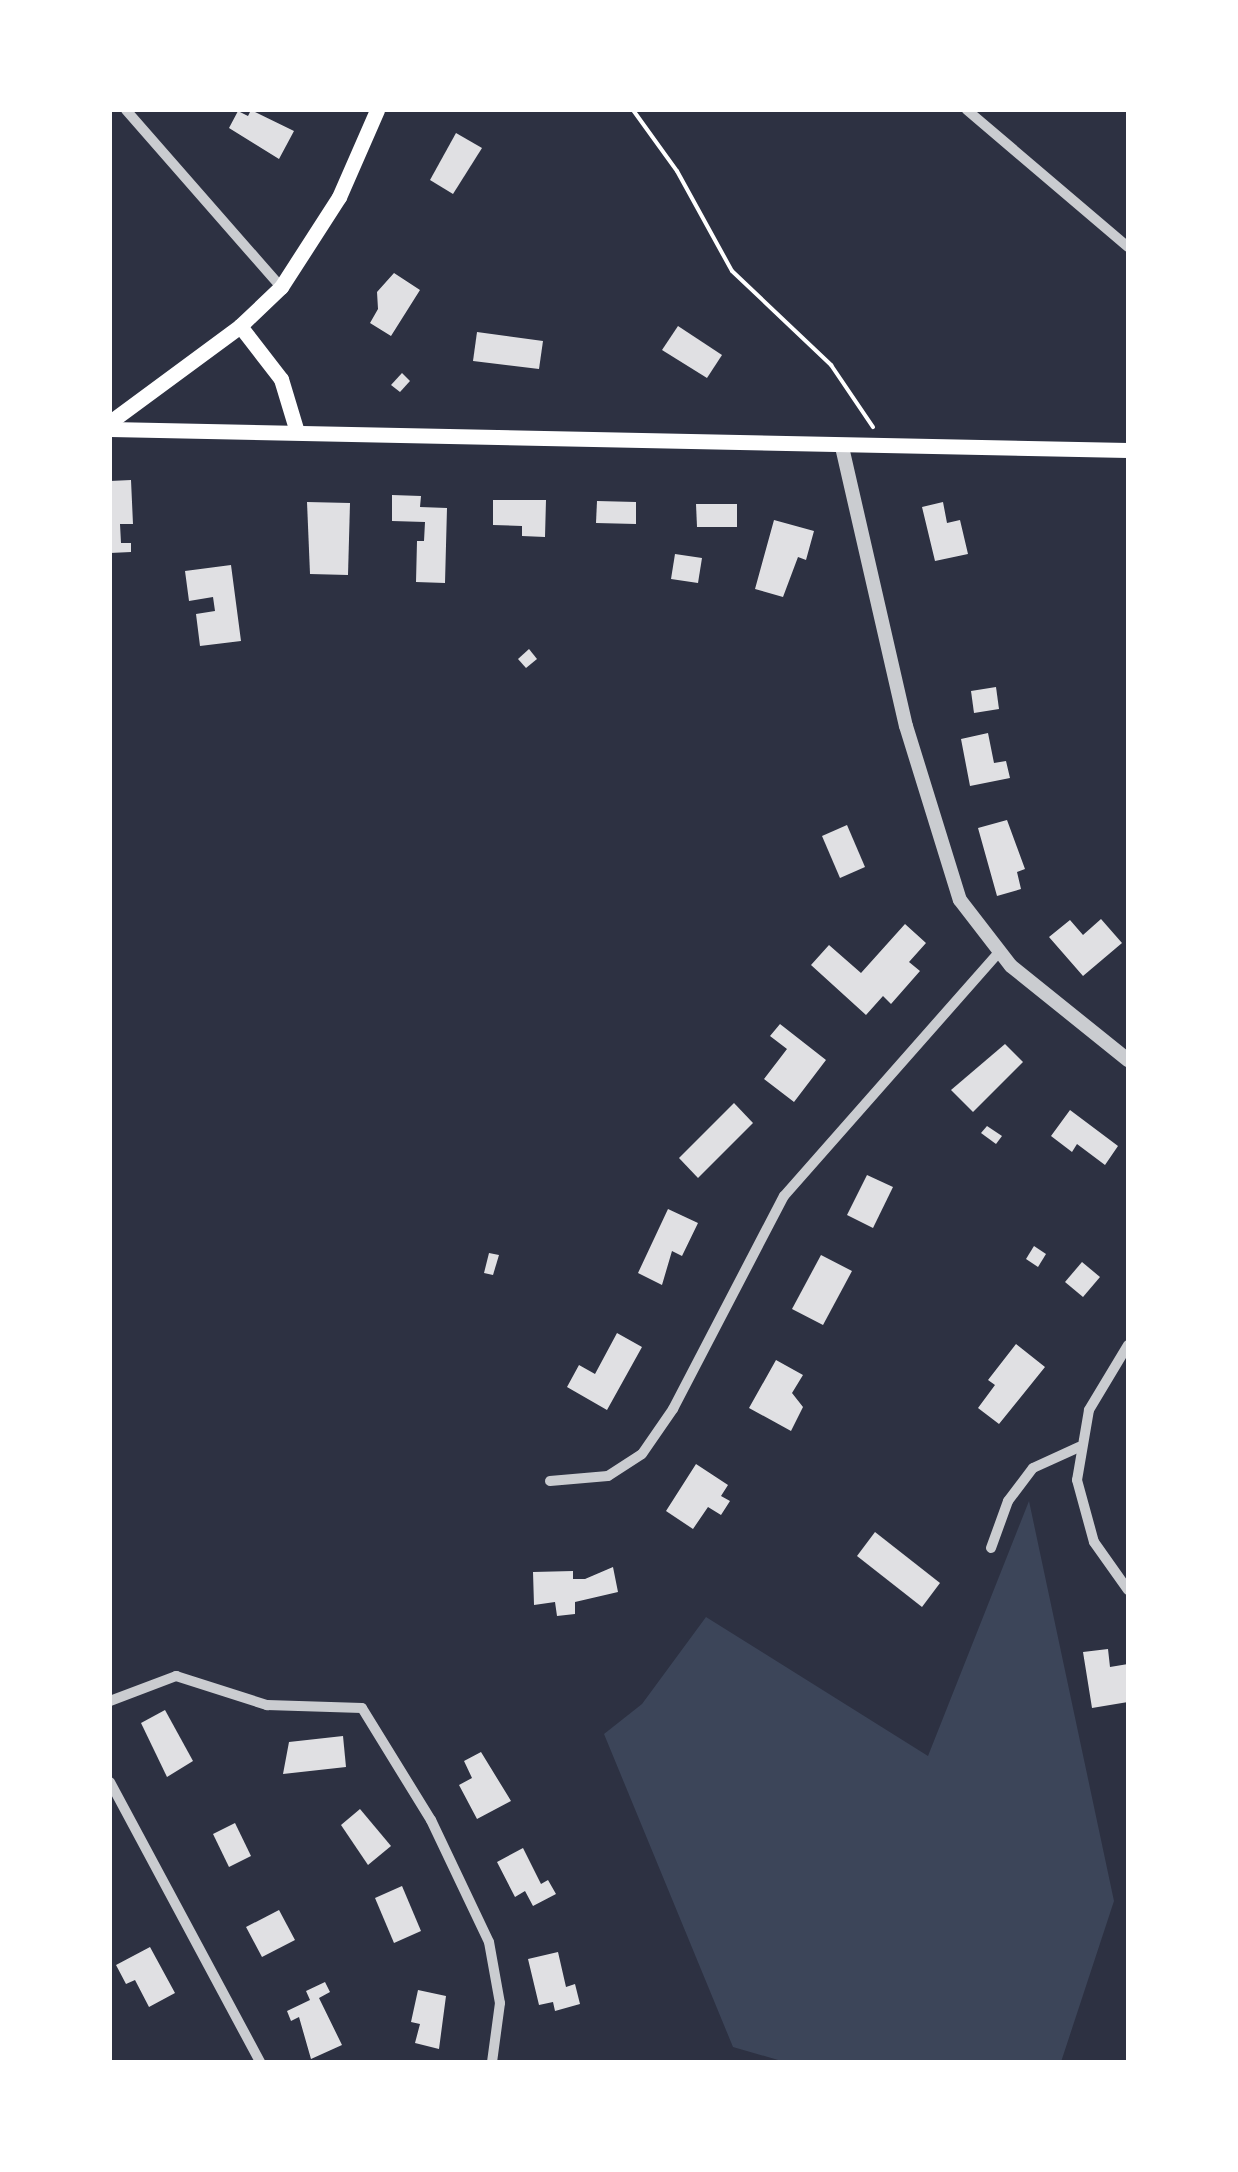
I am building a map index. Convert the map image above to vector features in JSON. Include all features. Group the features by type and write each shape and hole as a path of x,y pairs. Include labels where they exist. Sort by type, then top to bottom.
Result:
{"main road":[{"path":"110,426 240,326 281,287 339,197 377,110"},
{"path":"240,326 281,379 297,432"},
{"path":"110,426 842,447 1128,450"}],"street":[{"path":"126,110 281,287"},
{"path":"967,110 1128,247"},
{"path":"842,447 943,858 966,911 998,953 1128,1060"},
{"path":"550,1481 608,1476 642,1454 673,1409 784,1196 998,953"},
{"path":"1128,1345 1098,1389 1079,1447 1077,1480 1087,1527 1128,1590"},
{"path":"990,1548 1008,1501 1034,1468 1079,1447"},
{"path":"110,1702 176,1676 267,1705 362,1708 430,1820 489,1942 500,2003 492,2062"},
{"path":"110,1782 260,2062"}],"path":[{"path":"633,110 678,171 732,271 831,365 886,448"}],"shaded area":[{"path":"1029,1501 1114,1901 1061,2062 785,2062 733,2047 604,1734 642,1704 706,1617 928,1756"}],"building":[{"path":"251,110 294,131 279,159 229,128 238,111 248,116"},
{"path":"456,133 482,148 453,194 430,180"},
{"path":"394,273 420,290 391,336 370,323 378,309 377,292"},
{"path":"678,326 722,355 707,378 662,350"},
{"path":"477,332 543,341 539,369 473,361"},
{"path":"402,373 410,381 400,392 391,385"},
{"path":"131,480 133,524 120,524 121,543 131,543 131,552 110,553 110,481"},
{"path":"392,495 421,496 420,507 447,508 445,583 416,582 417,541 424,541 425,522 392,521"},
{"path":"493,500 546,500 545,537 522,536 522,526 493,525"},
{"path":"597,501 636,502 636,524 596,523"},
{"path":"307,502 350,503 348,575 310,574"},
{"path":"943,502 947,523 960,520 968,554 935,561 922,507"},
{"path":"696,504 737,504 737,527 697,527"},
{"path":"774,520 814,531 806,560 798,557 783,597 755,589"},
{"path":"675,554 702,558 698,583 671,579"},
{"path":"231,565 241,641 200,646 196,614 215,611 213,597 189,601 185,571"},
{"path":"529,649 537,659 526,668 518,659"},
{"path":"996,687 999,709 974,713 971,691"},
{"path":"988,733 994,763 1006,761 1010,778 970,786 961,739"},
{"path":"1007,820 1025,869 1017,872 1021,889 997,896 978,828"},
{"path":"847,825 865,867 840,878 822,836"},
{"path":"1101,919 1122,943 1083,976 1049,937 1070,920 1083,935"},
{"path":"905,924 926,943 909,962 920,971 891,1004 883,996 866,1015 811,965 829,945 861,973"},
{"path":"780,1024 826,1060 794,1102 764,1079 787,1049 770,1036"},
{"path":"1005,1044 1023,1062 973,1112 951,1090"},
{"path":"734,1103 753,1123 698,1178 679,1158"},
{"path":"1070,1110 1118,1146 1105,1165 1077,1144 1072,1152 1051,1136"},
{"path":"987,1126 1002,1136 996,1144 981,1133"},
{"path":"867,1175 893,1187 873,1228 847,1215"},
{"path":"668,1209 698,1223 682,1256 672,1251 662,1285 638,1273"},
{"path":"1034,1246 1046,1254 1038,1267 1026,1259"},
{"path":"489,1253 499,1255 493,1275 484,1273"},
{"path":"821,1255 852,1271 823,1325 792,1309"},
{"path":"1082,1262 1100,1277 1083,1297 1065,1282"},
{"path":"617,1333 642,1347 607,1410 567,1387 579,1365 595,1374"},
{"path":"1016,1344 1045,1367 999,1424 978,1408 995,1385 988,1380"},
{"path":"776,1360 803,1375 792,1393 803,1407 791,1431 749,1408"},
{"path":"696,1464 728,1485 721,1496 730,1501 721,1515 708,1507 693,1529 666,1511"},
{"path":"875,1532 940,1583 922,1607 857,1556"},
{"path":"613,1567 618,1592 575,1602 575,1614 557,1616 555,1602 534,1605 533,1572 573,1571 573,1579 585,1579"},
{"path":"1108,1649 1110,1667 1128,1664 1128,1702 1092,1708 1083,1652"},
{"path":"165,1710 193,1761 167,1777 141,1723"},
{"path":"343,1736 346,1767 283,1774 289,1742"},
{"path":"481,1752 511,1801 477,1819 459,1785 472,1778 464,1761"},
{"path":"360,1809 391,1846 368,1865 341,1825"},
{"path":"235,1823 251,1856 229,1867 213,1834"},
{"path":"523,1848 541,1884 548,1880 556,1894 533,1906 525,1891 515,1897 497,1862"},
{"path":"402,1886 421,1931 394,1943 375,1898"},
{"path":"279,1910 295,1940 262,1957 246,1927"},
{"path":"150,1947 175,1993 149,2007 135,1980 126,1984 116,1965"},
{"path":"558,1952 566,1987 575,1984 580,2004 555,2011 553,2002 539,2005 528,1959"},
{"path":"325,1982 330,1992 319,1998 342,2045 311,2059 299,2017 291,2021 287,2011 310,2000 306,1991"},
{"path":"418,1990 446,1996 439,2049 415,2043 420,2024 411,2022"}]}
